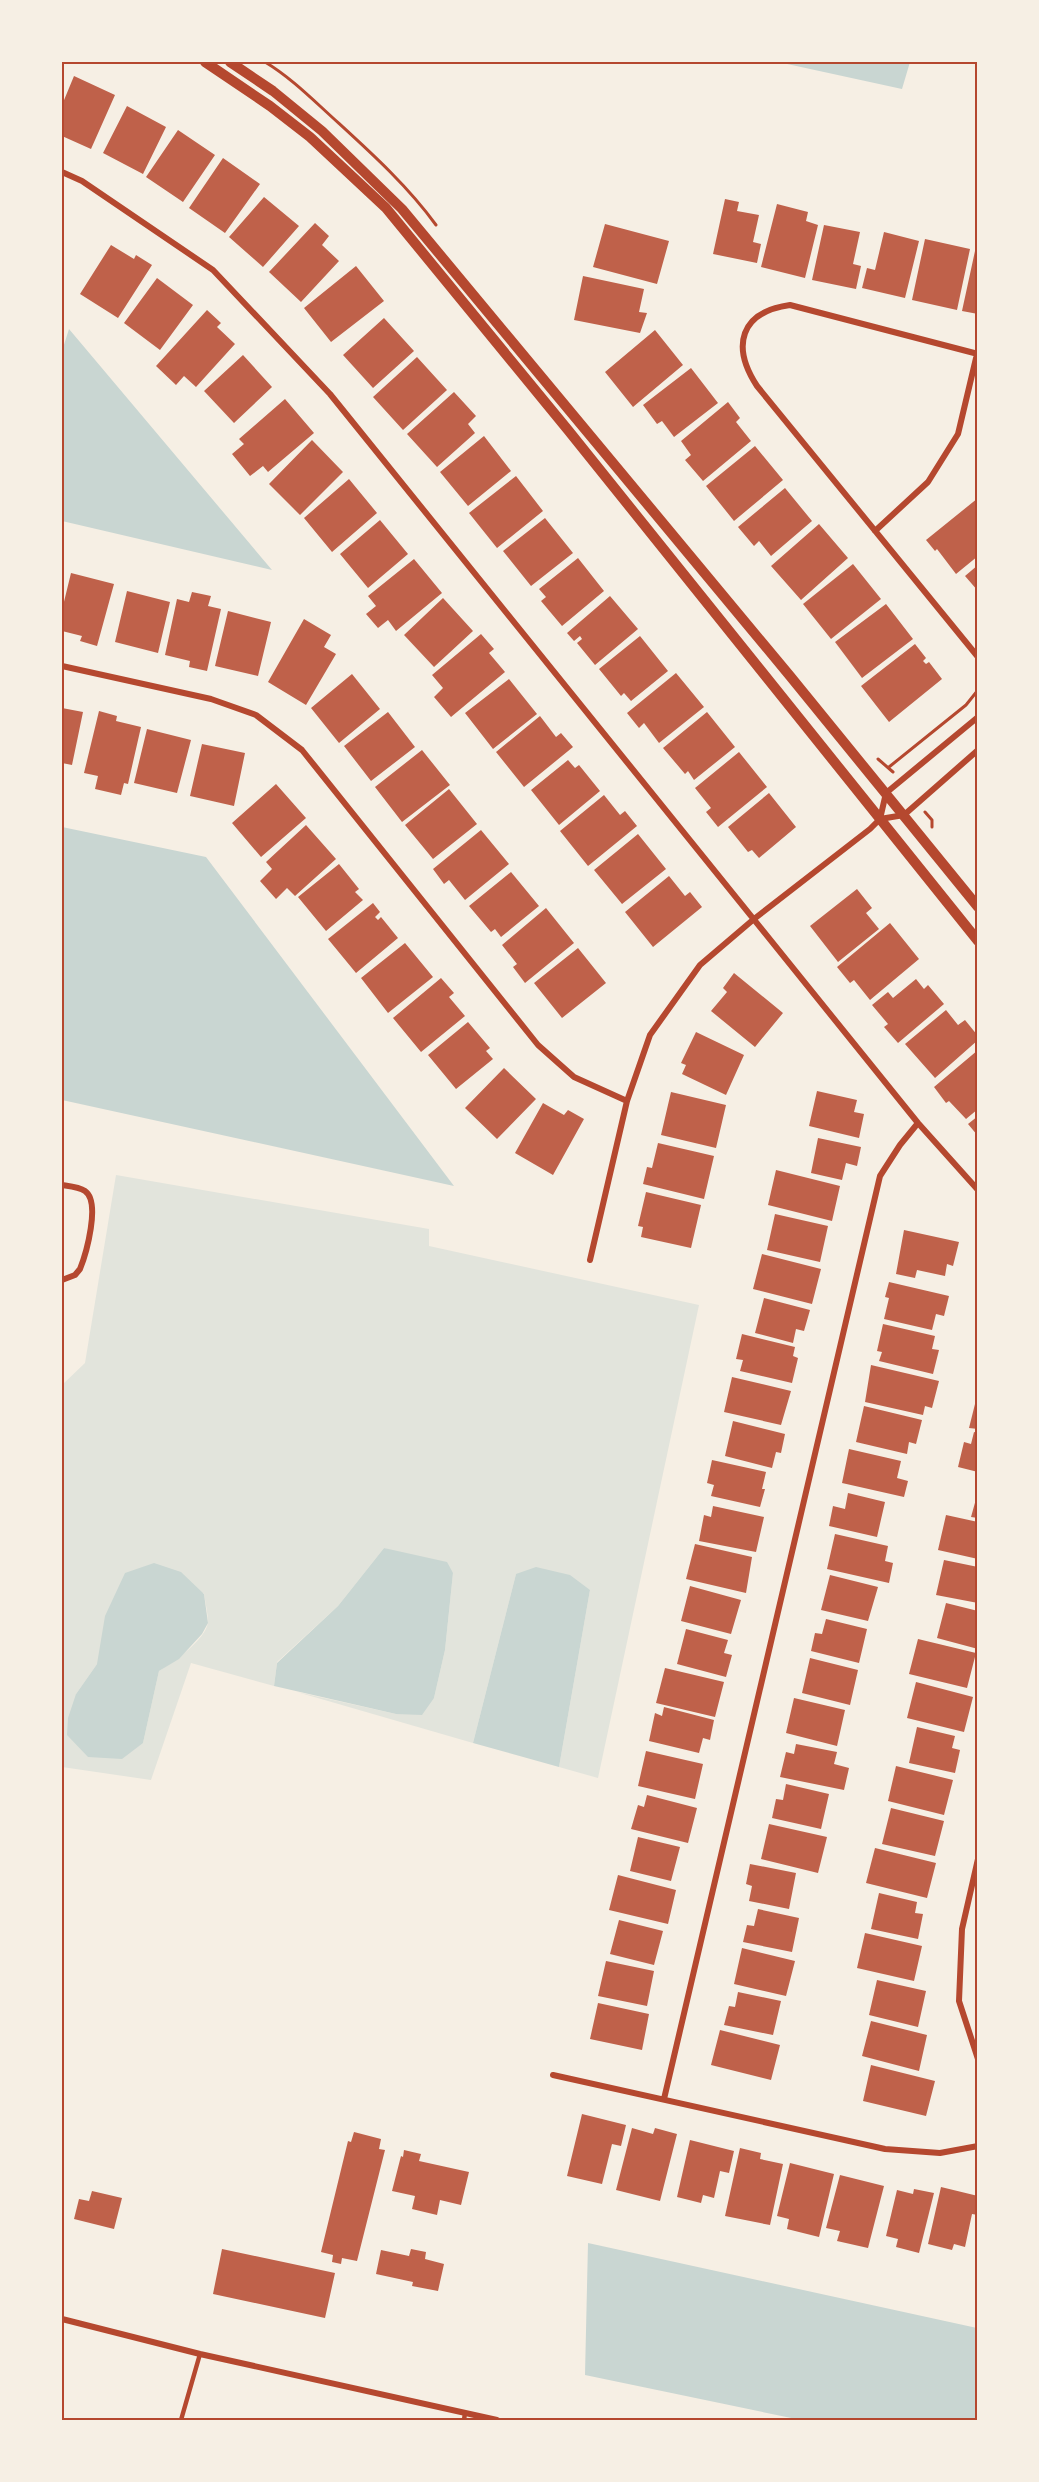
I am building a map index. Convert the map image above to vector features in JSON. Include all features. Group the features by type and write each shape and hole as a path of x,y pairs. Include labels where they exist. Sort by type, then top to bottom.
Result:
{"street":[{"path":"205,62 262,100 310,137 386,208 978,941"},
{"path":"230,62 273,91 322,131 402,209 978,907"},
{"path":"62,172 82,181 213,270 330,394 918,1123 978,1190"},
{"path":"875,531 927,482 958,434 977,354 790,305 779,306 751,323 743,337 742,353 745,368 757,386 875,531 978,657"},
{"path":"62,666 211,699 256,715 302,750 538,1045 574,1077 627,1101"},
{"path":"880,819 886,794 978,717"},
{"path":"590,1260 627,1101 650,1035 700,965 880,819 903,815 978,750"},
{"path":"663,2099 880,1176 900,1145 918,1123"},
{"path":"62,1185 85,1190 91,1198 93,1208 80,1269 75,1275 62,1280"},
{"path":"978,1858 962,1929 959,2001 978,2059"},
{"path":"553,2075 885,2148 940,2153 978,2146"},
{"path":"62,2319 464,2417 497,2421"}],"lane":[{"path":"182,2421 200,2354"}],"path":[{"path":"889,767 966,705 978,690"}],"shaded area":[{"path":"778,62 910,62 902,89"},
{"path":"69,329 272,570 62,521 62,351"},
{"path":"62,827 206,857 454,1186 62,1100"},
{"path":"116,1175 429,1229 429,1246 699,1305 598,1778 559,1767 590,1590 516,1574 473,1743 297,1692 396,1714 434,1698 445,1650 453,1573 384,1548 338,1606 277,1662 274,1686 191,1663 151,1780 62,1767 62,1385 85,1363","holes":["204,1593 208,1619 206,1629 188,1650 159,1671 143,1743 76,1694 97,1664"]},
{"path":"384,1548 447,1562 453,1573 445,1650 434,1698 422,1715 396,1714 274,1686 277,1663 338,1606"},
{"path":"154,1563 181,1572 204,1594 208,1623 202,1634 179,1659 159,1671 143,1743 122,1759 88,1757 67,1735 68,1718 76,1694 97,1664 105,1616 125,1573"},
{"path":"536,1567 570,1575 590,1590 559,1767 473,1743 516,1574"},
{"path":"588,2243 977,2328 977,2420 801,2420 585,2375"}],"building":[{"path":"74,76 115,95 91,149 62,136 62,105"},
{"path":"127,106 166,127 143,174 103,153"},
{"path":"178,130 215,155 183,202 146,177"},
{"path":"223,158 260,184 225,233 189,208"},
{"path":"264,197 299,226 263,267 229,237"},
{"path":"725,199 739,202 737,211 759,215 753,242 761,244 757,263 713,254"},
{"path":"777,204 808,212 806,221 818,225 805,278 761,267"},
{"path":"315,223 329,236 322,245 339,261 301,302 269,272"},
{"path":"605,224 669,241 657,284 593,267"},
{"path":"824,225 860,232 853,264 861,266 856,289 812,280"},
{"path":"884,232 919,241 905,298 862,288 867,268 875,270"},
{"path":"925,239 970,249 957,310 912,300"},
{"path":"111,245 134,259 136,255 152,265 118,318 80,294"},
{"path":"975,251 978,251 978,314 962,311"},
{"path":"356,266 384,301 331,342 304,308"},
{"path":"583,276 644,289 639,312 647,313 640,333 574,320"},
{"path":"157,278 193,305 160,350 124,323"},
{"path":"207,310 221,323 217,327 235,344 196,387 184,376 176,385 156,366"},
{"path":"384,318 414,351 373,388 343,355"},
{"path":"655,330 683,365 633,407 605,372"},
{"path":"243,355 272,387 234,423 204,391"},
{"path":"417,357 447,390 403,430 373,397"},
{"path":"691,368 718,403 674,437 662,421 657,424 643,405"},
{"path":"454,392 476,416 468,424 475,433 437,467 407,434"},
{"path":"285,399 314,433 268,472 263,466 250,476 232,454 244,444 239,439"},
{"path":"728,402 740,418 736,422 751,441 703,481 685,460 691,455 681,441"},
{"path":"484,436 511,471 468,506 440,472"},
{"path":"312,440 343,472 300,515 269,484"},
{"path":"755,446 783,480 734,521 706,486"},
{"path":"516,476 543,511 497,548 469,513"},
{"path":"349,479 377,513 332,552 304,518"},
{"path":"785,488 812,521 771,556 759,541 754,546 738,527"},
{"path":"978,498 978,556 956,574 937,549 935,551 926,540"},
{"path":"545,518 573,553 531,586 503,551"},
{"path":"380,520 408,554 368,588 340,554"},
{"path":"819,524 848,558 801,600 771,566"},
{"path":"578,558 604,591 562,626 541,601 546,597 539,589"},
{"path":"414,559 442,593 396,631 388,620 378,628 366,614 376,606 368,596"},
{"path":"853,564 881,599 831,639 803,604"},
{"path":"978,565 978,591 965,576"},
{"path":"71,573 114,584 97,646 80,641 82,636 62,631 62,610"},
{"path":"127,591 170,602 158,653 115,642"},
{"path":"192,592 211,596 208,606 221,609 207,671 189,667 190,661 165,655 177,599 189,602"},
{"path":"610,596 638,629 595,665 577,643 582,639 580,636 574,641 567,633"},
{"path":"443,598 473,631 434,667 404,635"},
{"path":"886,604 913,639 862,678 835,642"},
{"path":"228,611 271,622 258,676 215,666"},
{"path":"304,619 331,635 324,647 336,654 306,705 268,682"},
{"path":"481,634 494,649 489,653 505,672 451,717 434,697 443,688 432,675"},
{"path":"640,636 668,671 631,701 624,693 621,696 599,669"},
{"path":"915,644 926,658 923,661 926,664 929,662 942,679 889,722 861,686"},
{"path":"676,673 704,707 659,743 644,723 639,728 627,713"},
{"path":"352,674 380,709 339,743 311,708"},
{"path":"509,679 537,714 493,749 465,713"},
{"path":"62,708 83,712 72,765 62,763"},
{"path":"99,711 117,716 116,721 141,727 128,784 124,783 121,795 95,789 98,776 84,773"},
{"path":"388,712 415,747 371,781 344,746"},
{"path":"707,712 735,747 694,780 688,771 685,774 663,748"},
{"path":"540,716 556,737 561,733 573,747 524,787 496,752"},
{"path":"147,729 191,740 177,793 134,783"},
{"path":"202,744 245,753 234,806 190,796"},
{"path":"422,750 450,785 402,822 375,787"},
{"path":"739,752 767,787 718,827 706,812 711,808 695,788"},
{"path":"568,760 575,768 579,765 600,791 559,825 531,790"},
{"path":"276,784 306,818 261,857 232,823"},
{"path":"449,789 477,824 433,859 405,825"},
{"path":"769,793 796,827 759,858 752,850 748,852 728,827"},
{"path":"604,795 620,815 625,811 637,826 588,866 560,831"},
{"path":"306,825 336,859 295,896 287,888 276,899 260,881 272,869 266,862"},
{"path":"481,830 509,864 465,900 449,880 444,884 433,869"},
{"path":"638,834 666,869 622,904 594,870"},
{"path":"339,864 359,889 355,892 363,900 326,931 298,897"},
{"path":"511,872 539,906 501,937 495,929 491,932 469,906"},
{"path":"669,876 685,896 690,892 702,907 653,947 625,912"},
{"path":"857,889 872,908 866,913 879,929 838,962 810,926"},
{"path":"373,903 380,912 375,917 378,920 381,917 398,938 356,973 328,939"},
{"path":"546,908 574,943 525,983 513,967 517,964 502,945"},
{"path":"890,923 919,959 870,1000 854,980 850,983 837,967"},
{"path":"405,943 433,977 388,1013 361,978"},
{"path":"578,948 606,983 562,1018 534,983"},
{"path":"734,973 783,1013 755,1047 711,1011 727,992 723,988"},
{"path":"441,978 454,993 449,997 465,1016 421,1052 393,1018"},
{"path":"916,979 924,989 928,985 944,1004 898,1043 884,1027 888,1024 872,1005 888,992 893,998"},
{"path":"946,1010 958,1025 965,1020 978,1036 978,1040 935,1078 905,1044"},
{"path":"468,1022 490,1048 486,1051 493,1059 456,1089 428,1055"},
{"path":"696,1032 744,1055 726,1095 682,1074 686,1065 681,1063"},
{"path":"978,1050 978,1109 966,1119 949,1101 946,1103 934,1087"},
{"path":"504,1068 536,1099 497,1139 465,1108"},
{"path":"817,1091 857,1100 854,1112 864,1114 859,1138 809,1126"},
{"path":"671,1092 726,1105 716,1148 661,1135"},
{"path":"543,1103 564,1115 568,1110 584,1119 553,1175 515,1153"},
{"path":"978,1116 978,1136 968,1124"},
{"path":"818,1138 861,1147 857,1166 846,1163 842,1180 811,1173"},
{"path":"658,1143 714,1156 704,1199 643,1184 647,1167 652,1168"},
{"path":"776,1170 840,1186 832,1221 768,1205"},
{"path":"646,1192 701,1205 691,1248 641,1237 643,1227 638,1226"},
{"path":"775,1214 828,1226 820,1262 767,1250"},
{"path":"904,1230 959,1242 953,1266 947,1264 945,1276 917,1270 915,1278 896,1274"},
{"path":"762,1254 821,1269 812,1304 753,1289"},
{"path":"889,1282 949,1296 944,1316 936,1314 932,1330 884,1319 889,1298 885,1297"},
{"path":"764,1298 810,1310 804,1331 796,1329 793,1343 755,1333"},
{"path":"883,1324 935,1336 932,1349 939,1350 933,1374 879,1361 882,1352 877,1351"},
{"path":"742,1334 795,1347 793,1356 798,1358 792,1383 740,1371 743,1360 736,1359"},
{"path":"871,1365 939,1381 932,1408 925,1406 923,1415 865,1402"},
{"path":"732,1377 791,1391 781,1425 724,1412"},
{"path":"978,1396 978,1429 969,1428"},
{"path":"864,1406 922,1420 916,1444 909,1442 907,1454 856,1442"},
{"path":"733,1421 785,1434 781,1453 776,1452 772,1468 725,1456"},
{"path":"974,1432 978,1433 978,1472 958,1467 964,1442 971,1444"},
{"path":"849,1449 901,1461 897,1478 908,1481 904,1497 842,1483"},
{"path":"712,1460 766,1472 762,1489 765,1489 760,1507 711,1496 714,1485 707,1483"},
{"path":"978,1492 978,1518 971,1517"},
{"path":"848,1493 885,1502 877,1537 829,1526 833,1506 845,1509"},
{"path":"713,1506 764,1517 756,1552 699,1541 704,1515 711,1517"},
{"path":"946,1515 978,1522 978,1559 938,1550"},
{"path":"835,1534 888,1546 885,1561 893,1563 889,1583 827,1569"},
{"path":"695,1544 752,1557 746,1593 686,1579"},
{"path":"944,1560 978,1567 978,1603 936,1595"},
{"path":"830,1575 878,1587 868,1621 821,1610"},
{"path":"690,1586 741,1600 731,1634 681,1621"},
{"path":"946,1603 978,1611 978,1649 937,1638"},
{"path":"826,1619 867,1629 859,1663 811,1651 815,1633 822,1634"},
{"path":"686,1629 728,1640 724,1653 732,1655 726,1677 677,1664"},
{"path":"918,1639 976,1653 967,1688 909,1674"},
{"path":"810,1658 858,1670 850,1705 802,1693"},
{"path":"665,1668 724,1682 715,1717 656,1703"},
{"path":"916,1682 973,1697 964,1732 907,1718"},
{"path":"794,1698 845,1710 837,1746 786,1733"},
{"path":"664,1707 714,1720 710,1740 703,1738 699,1753 649,1741 655,1713 662,1716"},
{"path":"917,1727 955,1736 952,1748 960,1750 955,1773 909,1763"},
{"path":"796,1744 837,1752 834,1764 849,1768 844,1790 780,1777 786,1752 794,1754"},
{"path":"646,1751 703,1764 695,1799 638,1786"},
{"path":"896,1766 953,1780 944,1815 888,1801"},
{"path":"786,1784 829,1794 821,1829 772,1818 776,1799 783,1800"},
{"path":"647,1795 697,1808 688,1843 631,1829 638,1805 644,1807"},
{"path":"891,1808 944,1821 935,1856 882,1844"},
{"path":"769,1824 827,1837 818,1873 761,1859"},
{"path":"638,1837 680,1847 671,1881 630,1871"},
{"path":"875,1848 936,1863 927,1898 866,1883"},
{"path":"750,1864 796,1873 789,1909 749,1901 752,1886 746,1884"},
{"path":"618,1875 676,1890 668,1924 609,1910"},
{"path":"879,1893 917,1902 915,1913 923,1914 918,1939 871,1929"},
{"path":"758,1909 799,1918 792,1952 743,1942 747,1925 754,1926"},
{"path":"619,1920 663,1931 654,1965 610,1954"},
{"path":"865,1933 922,1946 914,1981 857,1968"},
{"path":"742,1948 795,1961 786,1996 734,1984"},
{"path":"606,1961 654,1971 647,2006 598,1996"},
{"path":"877,1980 926,1991 918,2027 869,2015"},
{"path":"738,1992 781,2001 773,2035 724,2025 729,2006 735,2007"},
{"path":"598,2003 649,2014 642,2050 590,2039"},
{"path":"871,2021 927,2035 919,2071 862,2056"},
{"path":"720,2030 780,2045 771,2080 711,2065"},
{"path":"871,2065 935,2081 926,2116 863,2101"},
{"path":"582,2114 626,2125 621,2146 612,2144 602,2184 567,2176"},
{"path":"632,2128 653,2134 655,2128 677,2134 660,2201 616,2190"},
{"path":"354,2132 381,2139 379,2149 385,2150 357,2261 342,2258 341,2264 332,2262 333,2255 321,2252 348,2141 351,2142"},
{"path":"690,2140 734,2151 729,2173 720,2171 714,2198 703,2195 701,2203 677,2197"},
{"path":"740,2148 761,2153 760,2159 783,2164 770,2225 725,2216"},
{"path":"404,2150 421,2154 419,2161 469,2172 461,2205 440,2200 437,2215 412,2209 415,2196 392,2191"},
{"path":"790,2163 834,2174 819,2237 787,2229 789,2219 777,2216"},
{"path":"840,2175 884,2186 868,2248 837,2241 840,2231 826,2228"},
{"path":"941,2187 978,2196 978,2215 972,2214 965,2247 954,2244 952,2250 928,2244"},
{"path":"914,2189 934,2193 919,2253 896,2247 898,2239 886,2236 897,2190 913,2194"},
{"path":"92,2191 122,2198 114,2229 74,2219 79,2199 89,2201"},
{"path":"222,2249 335,2273 325,2318 213,2294"},
{"path":"411,2249 426,2252 425,2259 444,2264 438,2291 412,2286 413,2282 376,2274 381,2250 409,2256"}]}
